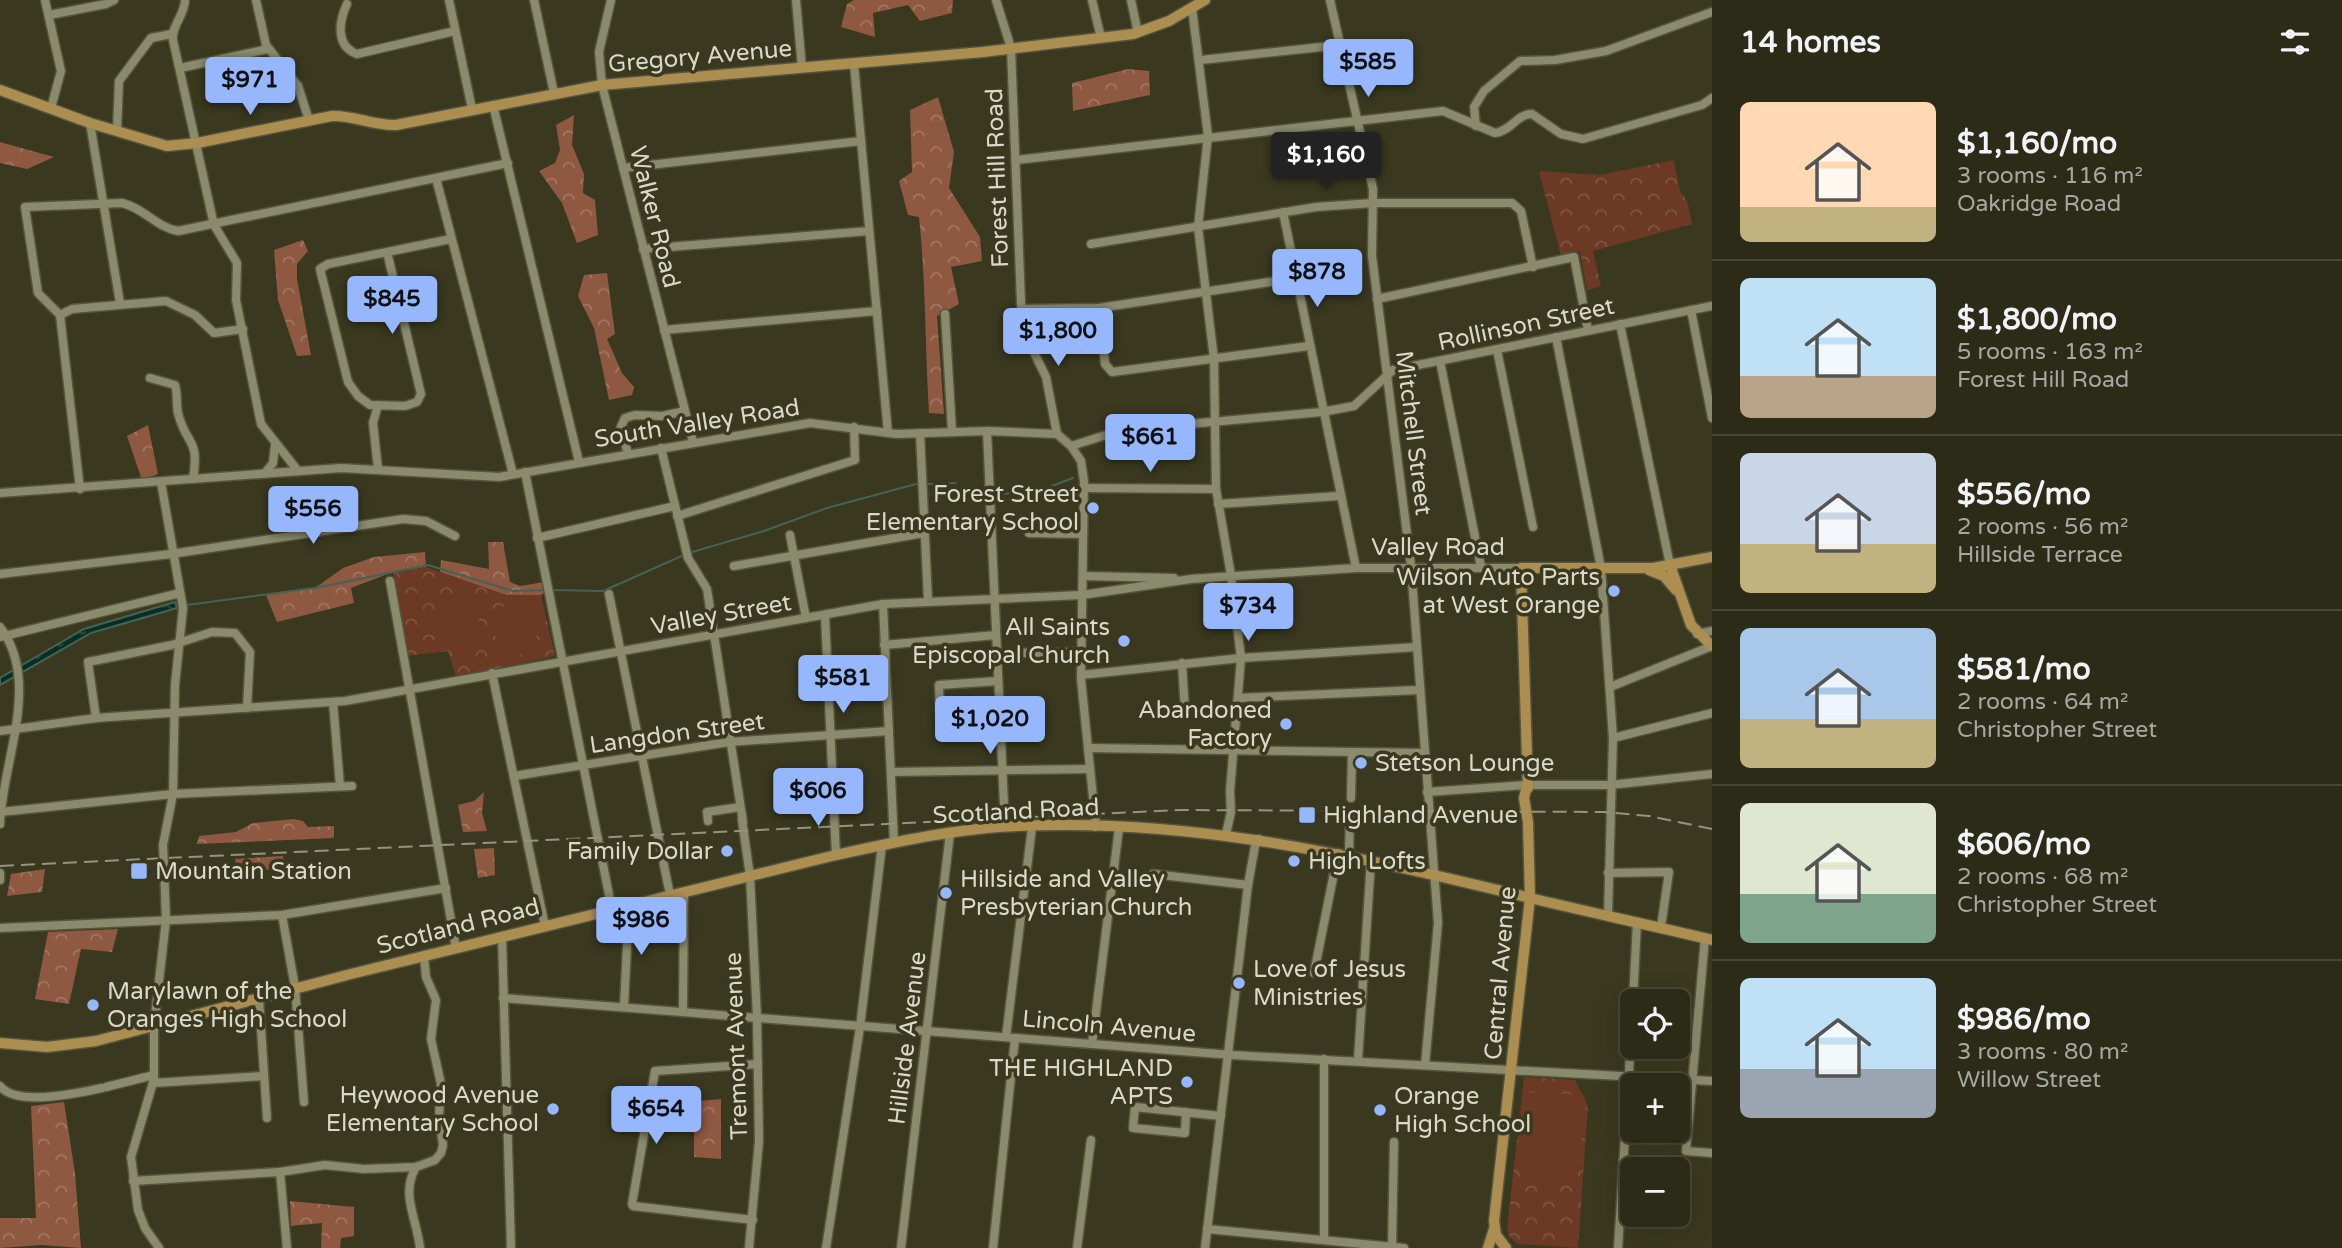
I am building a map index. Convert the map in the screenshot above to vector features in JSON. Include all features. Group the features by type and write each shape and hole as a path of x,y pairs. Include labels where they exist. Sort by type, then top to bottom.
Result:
{"main road":[{"name":"Gregory Avenue","path":"0,90 90,123 167,146 197,144 341,115 368,124 396,125 602,85 854,64 1138,33 1168,21 1205,0"},
{"name":"Valley Road","path":"1521,568 1646,568 1712,557"},
{"path":"1670,565 1679,594 1697,634 1712,646"},
{"name":"Central Avenue","path":"1489,1248 1494,1229 1513,1069 1530,898 1528,822 1531,814 1527,785 1521,568"},
{"path":"1646,568 1664,576 1679,594"},
{"name":"Scotland Road","path":"0,1042 31,1047 60,1046 154,1027 424,956 750,876 836,850 1005,827 1119,828 1226,834 1259,839 1371,860 1709,939"},
{"path":"1494,1229 1506,1248"}],"street":[{"path":"45,0 61,71 51,108"},
{"path":"49,15 114,0"},
{"path":"185,0 185,10 172,34 214,225 237,263 236,300 261,424 298,471"},
{"path":"256,0 268,49 298,86 309,120"},
{"path":"449,0 472,109"},
{"path":"534,0 554,93"},
{"name":"Walker Road","path":"611,0 599,52 602,85 693,442"},
{"path":"796,0 802,68"},
{"name":"Forest Hill Road","path":"996,0 1011,48 1023,335 1046,377 1057,434"},
{"path":"1092,0 1101,38"},
{"path":"1131,0 1138,33"},
{"name":"Mitchell Street","path":"1330,0 1358,121 1373,203 1372,256 1411,566 1423,753 1438,923 1425,1065"},
{"path":"347,4 341,18 341,37 346,48 357,54 456,32"},
{"path":"1192,8 1201,60 1208,138 1198,227 1214,359 1216,489 1231,575 1241,658 1226,834"},
{"path":"1476,126 1474,107 1484,91 1520,61 1555,60 1606,51 1712,12"},
{"path":"117,131 119,81 151,38 172,34"},
{"path":"1201,60 1340,46"},
{"path":"180,68 268,49"},
{"path":"854,64 888,433"},
{"path":"1016,160 1443,111 1495,133 1503,132 1521,117 1532,114 1561,134 1583,139 1702,105 1712,98"},
{"path":"493,105 579,463"},
{"path":"90,123 120,303"},
{"path":"623,168 861,141"},
{"path":"80,489 60,315 38,293 25,206 103,202 128,205 160,226 175,231 508,163"},
{"path":"436,178 513,474"},
{"path":"1091,244 1283,212 1373,203 1512,203 1521,211 1533,267"},
{"path":"1283,212 1308,346 1356,568"},
{"path":"643,249 869,231"},
{"path":"387,251 421,394 412,405 378,405 363,401 348,382 320,269 328,264 387,251 451,239"},
{"path":"1377,299 1574,257 1588,330"},
{"path":"1021,309 1099,308 1296,278"},
{"path":"60,315 72,309 166,300 195,315 214,333 243,329"},
{"name":"Rollinson Street","path":"1071,446 1110,432 1322,412 1354,406 1393,370 1712,306"},
{"path":"1099,308 1105,364 1112,372 1308,346"},
{"path":"1691,310 1712,418"},
{"path":"664,330 877,311"},
{"path":"945,314 952,431"},
{"path":"1620,324 1670,565"},
{"path":"1556,337 1601,568 1613,738 1608,915"},
{"path":"1497,350 1533,527"},
{"path":"1440,361 1481,567"},
{"path":"150,378 175,385 180,420 194,444 197,457 193,479"},
{"path":"378,405 373,423 378,469"},
{"path":"628,453 620,429 625,418 635,415 662,416 685,411"},
{"name":"South Valley Road","path":"0,493 298,471 378,469 486,476 513,474 810,423 888,433 987,431 1057,434"},
{"path":"677,516 855,460 853,427"},
{"path":"987,431 1005,827"},
{"path":"920,433 928,600"},
{"path":"1057,434 1071,446 1081,461 1084,488 1082,675 1096,827"},
{"path":"265,473 277,452 274,443"},
{"name":"Tremont Avenue","path":"661,448 688,558 707,589 750,876 757,1017 759,1141 749,1248"},
{"path":"525,472 612,910"},
{"path":"159,1248 141,1219 133,1181 132,1148 153,1079 154,1027 166,920 163,845 173,793 174,685 182,642 182,601 161,482"},
{"path":"1084,488 1216,489"},
{"path":"1218,504 1339,496"},
{"path":"537,538 675,506"},
{"path":"0,574 174,554 403,519 426,521 456,536"},
{"path":"734,566 924,533"},
{"path":"1029,533 1083,534"},
{"path":"790,535 806,618"},
{"name":"Valley Road","path":"1231,575 1411,566 1521,568"},
{"name":"Valley Street","path":"0,731 96,718 333,702 883,604 1082,595 1231,575"},
{"name":"Valley Street","path":"1083,576 1191,579"},
{"path":"390,581 433,817 440,836 440,856 456,948"},
{"path":"609,594 670,895"},
{"path":"3,636 182,601"},
{"path":"883,604 894,842"},
{"path":"825,615 836,850"},
{"path":"0,627 18,672 0,824"},
{"path":"96,718 88,662 182,642 219,631 241,638 252,660 247,708"},
{"path":"1697,634 1712,631"},
{"path":"884,645 996,635"},
{"path":"1610,687 1712,646"},
{"path":"1082,675 1241,658 1417,647"},
{"path":"1019,653 1082,652"},
{"path":"1182,663 1185,711"},
{"path":"492,673 522,816 528,831 545,926"},
{"path":"940,717 939,685 998,681"},
{"path":"1238,698 1419,690"},
{"path":"333,702 340,786"},
{"path":"1613,738 1712,713"},
{"name":"Langdon Street","path":"514,776 729,742 889,731"},
{"path":"1088,748 1423,753"},
{"path":"1351,798 1352,752"},
{"path":"891,772 1090,769"},
{"path":"1427,792 1527,785 1610,785 1712,774"},
{"path":"0,812 173,793 352,786"},
{"path":"708,821 707,812 740,807"},
{"path":"1314,973 1343,854 1350,813"},
{"path":"993,1248 1010,1037 1032,827"},
{"path":"1092,1044 1119,828"},
{"name":"Hillside Avenue","path":"901,1248 950,833"},
{"path":"1205,1248 1248,885 1255,846 1259,839"},
{"path":"826,1248 860,1025 882,845"},
{"path":"1358,1060 1371,860"},
{"path":"1608,873 1669,872 1661,927"},
{"path":"0,873 0,880"},
{"path":"1153,874 1248,885"},
{"path":"0,928 282,915 446,888"},
{"path":"683,1012 684,892"},
{"path":"624,1007 629,906"},
{"path":"282,915 295,989 304,1101"},
{"path":"1634,989 1637,922"},
{"path":"502,937 511,1248"},
{"path":"1709,939 1691,1080 1686,1151 1712,1153"},
{"path":"133,1181 280,1172 325,1165 364,1169 416,1167 435,1160 443,1145 439,1117 441,1084 431,1039 436,1000 424,971 424,956"},
{"name":"Lincoln Avenue","path":"503,998 1228,1055 1620,1075"},
{"path":"259,999 267,1118"},
{"path":"1324,1059 1324,1240"},
{"path":"753,1220 634,1206 632,1203 655,1071 758,1065"},
{"path":"1,1087 14,1097 64,1095 153,1079 264,1076"},
{"name":"Lincoln Avenue","path":"1691,1080 1712,1081"},
{"path":"1186,1112 1185,1133 1133,1128 1135,1107 1186,1112 1221,1116"},
{"path":"1077,1248 1091,1140"},
{"path":"1392,1246 1394,1142"},
{"path":"1618,1248 1625,1143"},
{"path":"416,1167 409,1181 409,1199 420,1248"},
{"path":"280,1172 287,1248"},
{"path":"1207,1229 1405,1248"}],"green space":[{"path":"854,0 953,0 952,13 920,21 908,5 873,13 875,37 841,27 847,4"},
{"path":"1128,69 1149,71 1150,95 1073,111 1072,83"},
{"path":"938,97 954,152 949,188 980,237 982,261 951,267 959,304 937,316 944,414 929,413 919,217 908,215 899,181 912,172 910,110"},
{"path":"574,115 572,145 584,174 583,193 595,200 598,235 577,243 562,203 539,171 555,163 560,150 556,125"},
{"path":"0,142 54,157 27,169 0,163"},
{"path":"1674,160 1680,191 1687,201 1692,224 1593,251 1601,286 1587,290 1580,252 1561,256 1539,171 1600,175"},
{"path":"303,240 308,251 297,264 297,279 311,355 297,356 278,300 274,250"},
{"path":"607,273 615,334 607,339 622,373 634,387 632,395 609,400 594,328 578,296 584,275"},
{"path":"148,425 158,474 142,480 127,436"},
{"path":"488,542 503,542 510,582 520,586 544,582 545,592 541,595 506,595 440,572 441,560 489,569"},
{"path":"425,552 426,567 393,572 351,588 354,603 277,622 266,595 315,588 343,568 374,557"},
{"path":"426,567 506,595 541,595 555,656 456,677 448,651 408,656 393,572"},
{"path":"472,595 478,611 478,628 472,643 458,654 437,620"},
{"path":"539,600 540,621 535,638 523,653 505,662 488,616 504,606"},
{"path":"484,792 482,813 487,831 463,832 458,805 474,801"},
{"path":"293,819 303,821 308,827 334,826 334,838 197,844 199,836 236,832 253,823"},
{"path":"494,848 495,875 478,878 474,849"},
{"path":"283,856 284,870 237,869 235,859"},
{"path":"45,869 42,892 7,896 11,874"},
{"path":"118,929 112,952 81,949 69,1004 35,999 48,932"},
{"path":"1524,1077 1575,1080 1588,1106 1578,1248 1518,1244 1510,1238 1507,1229"},
{"path":"1523,1092 1583,1095 1586,1100 1577,1179 1526,1173 1516,1165"},
{"path":"721,1099 721,1159 694,1157 694,1133 677,1116 679,1103"},
{"path":"64,1102 75,1173 81,1248 42,1245 0,1248 0,1218 36,1218 31,1106"},
{"path":"290,1201 354,1207 354,1236 341,1238 340,1248 321,1248 322,1223 291,1226"}],"water":[{"path":"175,602 177,608 91,633 0,685 0,678 84,629"}],"waterway":[{"path":"995,495 1044,489 1073,478"},
{"path":"928,484 956,483"},
{"path":"689,553 764,531 827,508 916,484"},
{"path":"551,590 603,591 684,555"},
{"path":"187,605 315,588 428,565 513,591 545,590"}],"railway":[{"path":"0,866 1180,810 1603,812 1649,816 1712,829"}],"place":[{"name":"Forest Street Elementary School","path":"1093,508"},
{"name":"Wilson Auto Parts at West Orange","path":"1614,591"},
{"name":"All Saints Episcopal Church","path":"1124,641"},
{"name":"Abandoned Factory","path":"1286,724"},
{"name":"Stetson Lounge","path":"1361,763"},
{"name":"Highland Avenue","path":"1307,815"},
{"name":"Family Dollar","path":"727,851"},
{"name":"High Lofts","path":"1294,861"},
{"name":"Mountain Station","path":"139,871"},
{"name":"Hillside and Valley Presbyterian Church","path":"946,893"},
{"name":"Love of Jesus Ministries","path":"1239,983"},
{"name":"Marylawn of the Oranges High School","path":"93,1005"},
{"name":"THE HIGHLAND APTS","path":"1187,1082"},
{"name":"Heywood Avenue Elementary School","path":"553,1109"},
{"name":"Orange High School","path":"1380,1110"}]}
